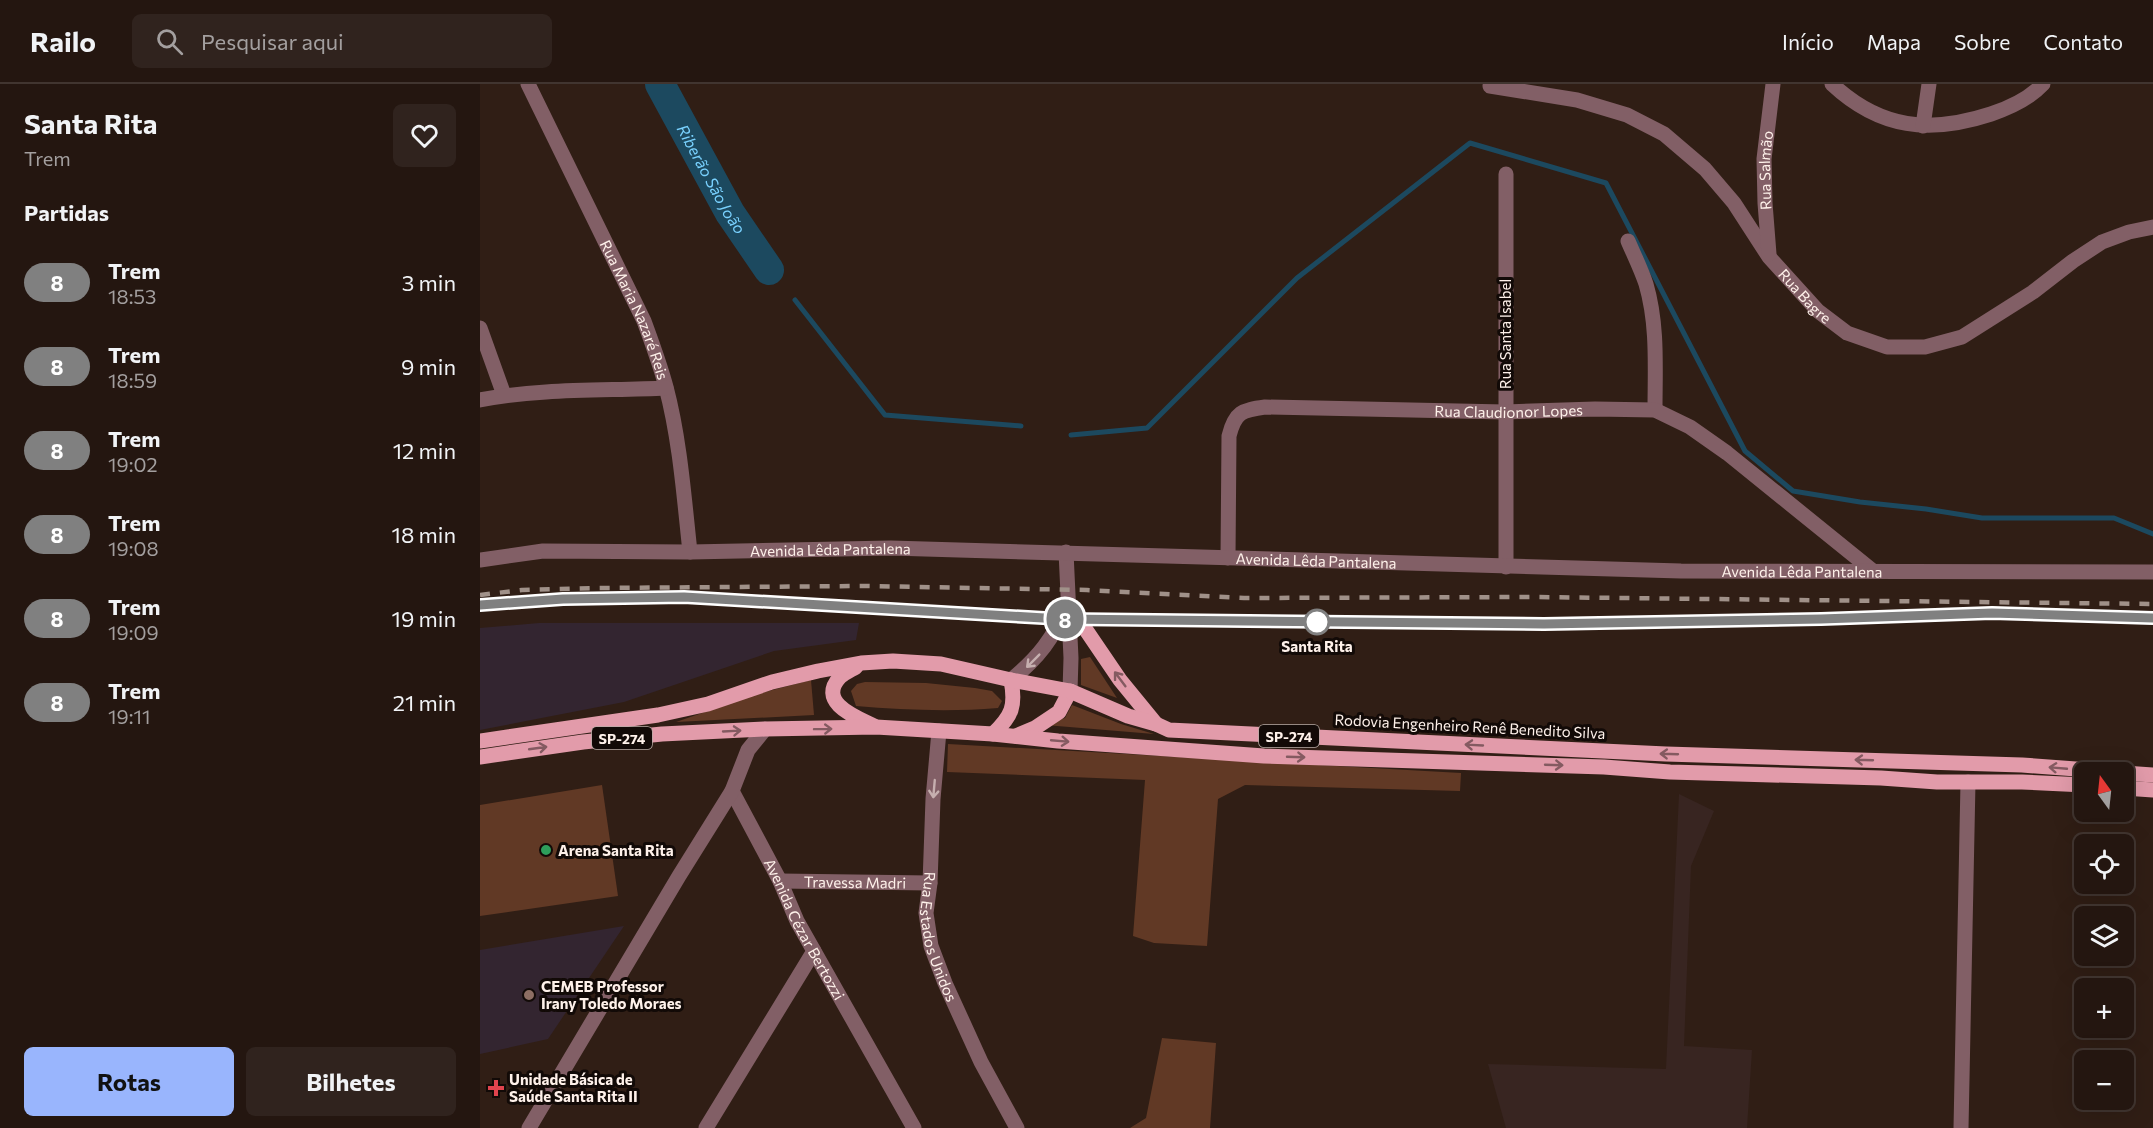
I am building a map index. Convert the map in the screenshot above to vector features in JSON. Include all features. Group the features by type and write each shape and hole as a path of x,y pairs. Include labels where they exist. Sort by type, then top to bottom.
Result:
{"main road":[{"path":"1069,602 1120,680 1156,724"},
{"name":"Rodovia Engenheiro Renê Benedito Silva","path":"480,741 658,715 708,704 772,682 818,671 861,663 893,661 941,664 1070,691 1128,716 1169,730 1666,754 2022,765 2074,769"},
{"path":"861,663 840,677 834,687 833,696 837,705 844,711 876,727"},
{"path":"993,734 1005,723 1013,709 1014,695 1011,680"},
{"path":"1016,736 1035,728 1059,712 1070,691"},
{"name":"SP-274","path":"480,757 651,735 765,729 876,727 1264,756 2074,784"},
{"path":"2134,773 2153,774"},
{"path":"2134,789 2153,790"}],"street":[{"name":"Rua Maria Nazaré Reis","path":"528,84 644,321 666,388 676,435 690,552"},
{"name":"Rua Salmão","path":"1769,256 1764,159 1773,84"},
{"path":"1832,84 1850,101 1880,117 1923,126 1963,123 2009,108 2043,84"},
{"path":"1923,126 1929,84"},
{"name":"Rua Bagre","path":"1490,86 1577,100 1627,115 1664,134 1705,169 1734,203 1769,256 1818,311 1847,333 1887,347 1925,347 1962,337 2032,292 2102,242 2153,226"},
{"name":"Rua Santa Isabel","path":"1506,174 1506,567"},
{"path":"1628,241 1645,284 1653,314 1655,410"},
{"path":"480,328 504,395"},
{"path":"480,400 504,395 666,388"},
{"name":"Rua Claudionor Lopes","path":"1228,558 1229,436 1234,418 1247,409 1265,407 1505,412 1655,410 1690,427 1726,453 1873,572"},
{"name":"Avenida Lêda Pantalena","path":"480,560 543,551 690,552 891,548 1681,571 2153,572"},
{"path":"1066,552 1071,658 1070,691"},
{"path":"1011,680 1041,652 1069,602"},
{"path":"529,1128 732,791 748,750 765,729"},
{"name":"Rua Estados Unidos","path":"939,731 933,799 930,883 926,913 931,946 941,974 981,1062 1017,1128"},
{"path":"1961,1128 1968,782"},
{"name":"Avenida Cézar Bertozzi","path":"732,791 780,881 797,921 914,1128"},
{"name":"Travessa Madri","path":"780,881 930,883"},
{"path":"706,1128 814,951"}],"shaded area":[{"path":"539,623 859,623 856,640 774,651 624,702 480,730 480,628"},
{"path":"1090,657 1117,698 1081,685 1081,659"},
{"path":"811,680 814,715 676,722 757,694"},
{"path":"865,682 926,683 975,688 992,691 1002,701 998,708 963,710 856,706 851,691 857,684"},
{"path":"1072,705 1154,734 1045,725 1065,718"},
{"path":"948,744 1461,773 1460,791 1245,785 1218,799 1207,946 1154,943 1133,936 1145,780 947,772"},
{"name":"Arena Santa Rita","path":"602,785 618,896 480,916 480,805"},
{"path":"1679,794 1714,811 1691,866 1684,1046 1752,1050 1747,1128 1506,1128 1488,1064 1666,1069"},
{"name":"CEMEB Professor Irany Toledo Moraes","path":"624,926 548,1039 480,1054 480,950"},
{"path":"1162,1038 1216,1043 1210,1128 1130,1128 1146,1118"}],"waterway":[{"name":"Riberão São João","path":"660,84 730,213 769,270"},
{"path":"1071,435 1147,428 1297,278 1470,143 1606,183 1745,451 1793,491 1982,518 2114,518 2153,534"},
{"path":"795,300 885,415 1021,426"}],"railway":[{"path":"480,595 522,590 599,588 866,586 1087,590 1244,598 1532,597 2153,604"},
{"path":"480,605 563,599 684,597 1061,619 1566,624 1992,613 2153,618"}],"train":[{"name":"8","path":"480,605 563,599 684,597 1061,619 1544,624 1821,619 1992,613 2153,618"}],"place":[{"name":"Santa Rita","path":"1317,622"},
{"name":"Arena Santa Rita","path":"546,850"},
{"name":"CEMEB Professor Irany Toledo Moraes","path":"529,995"},
{"name":"Unidade Básica de Saúde Santa Rita II","path":"496,1088"}]}
